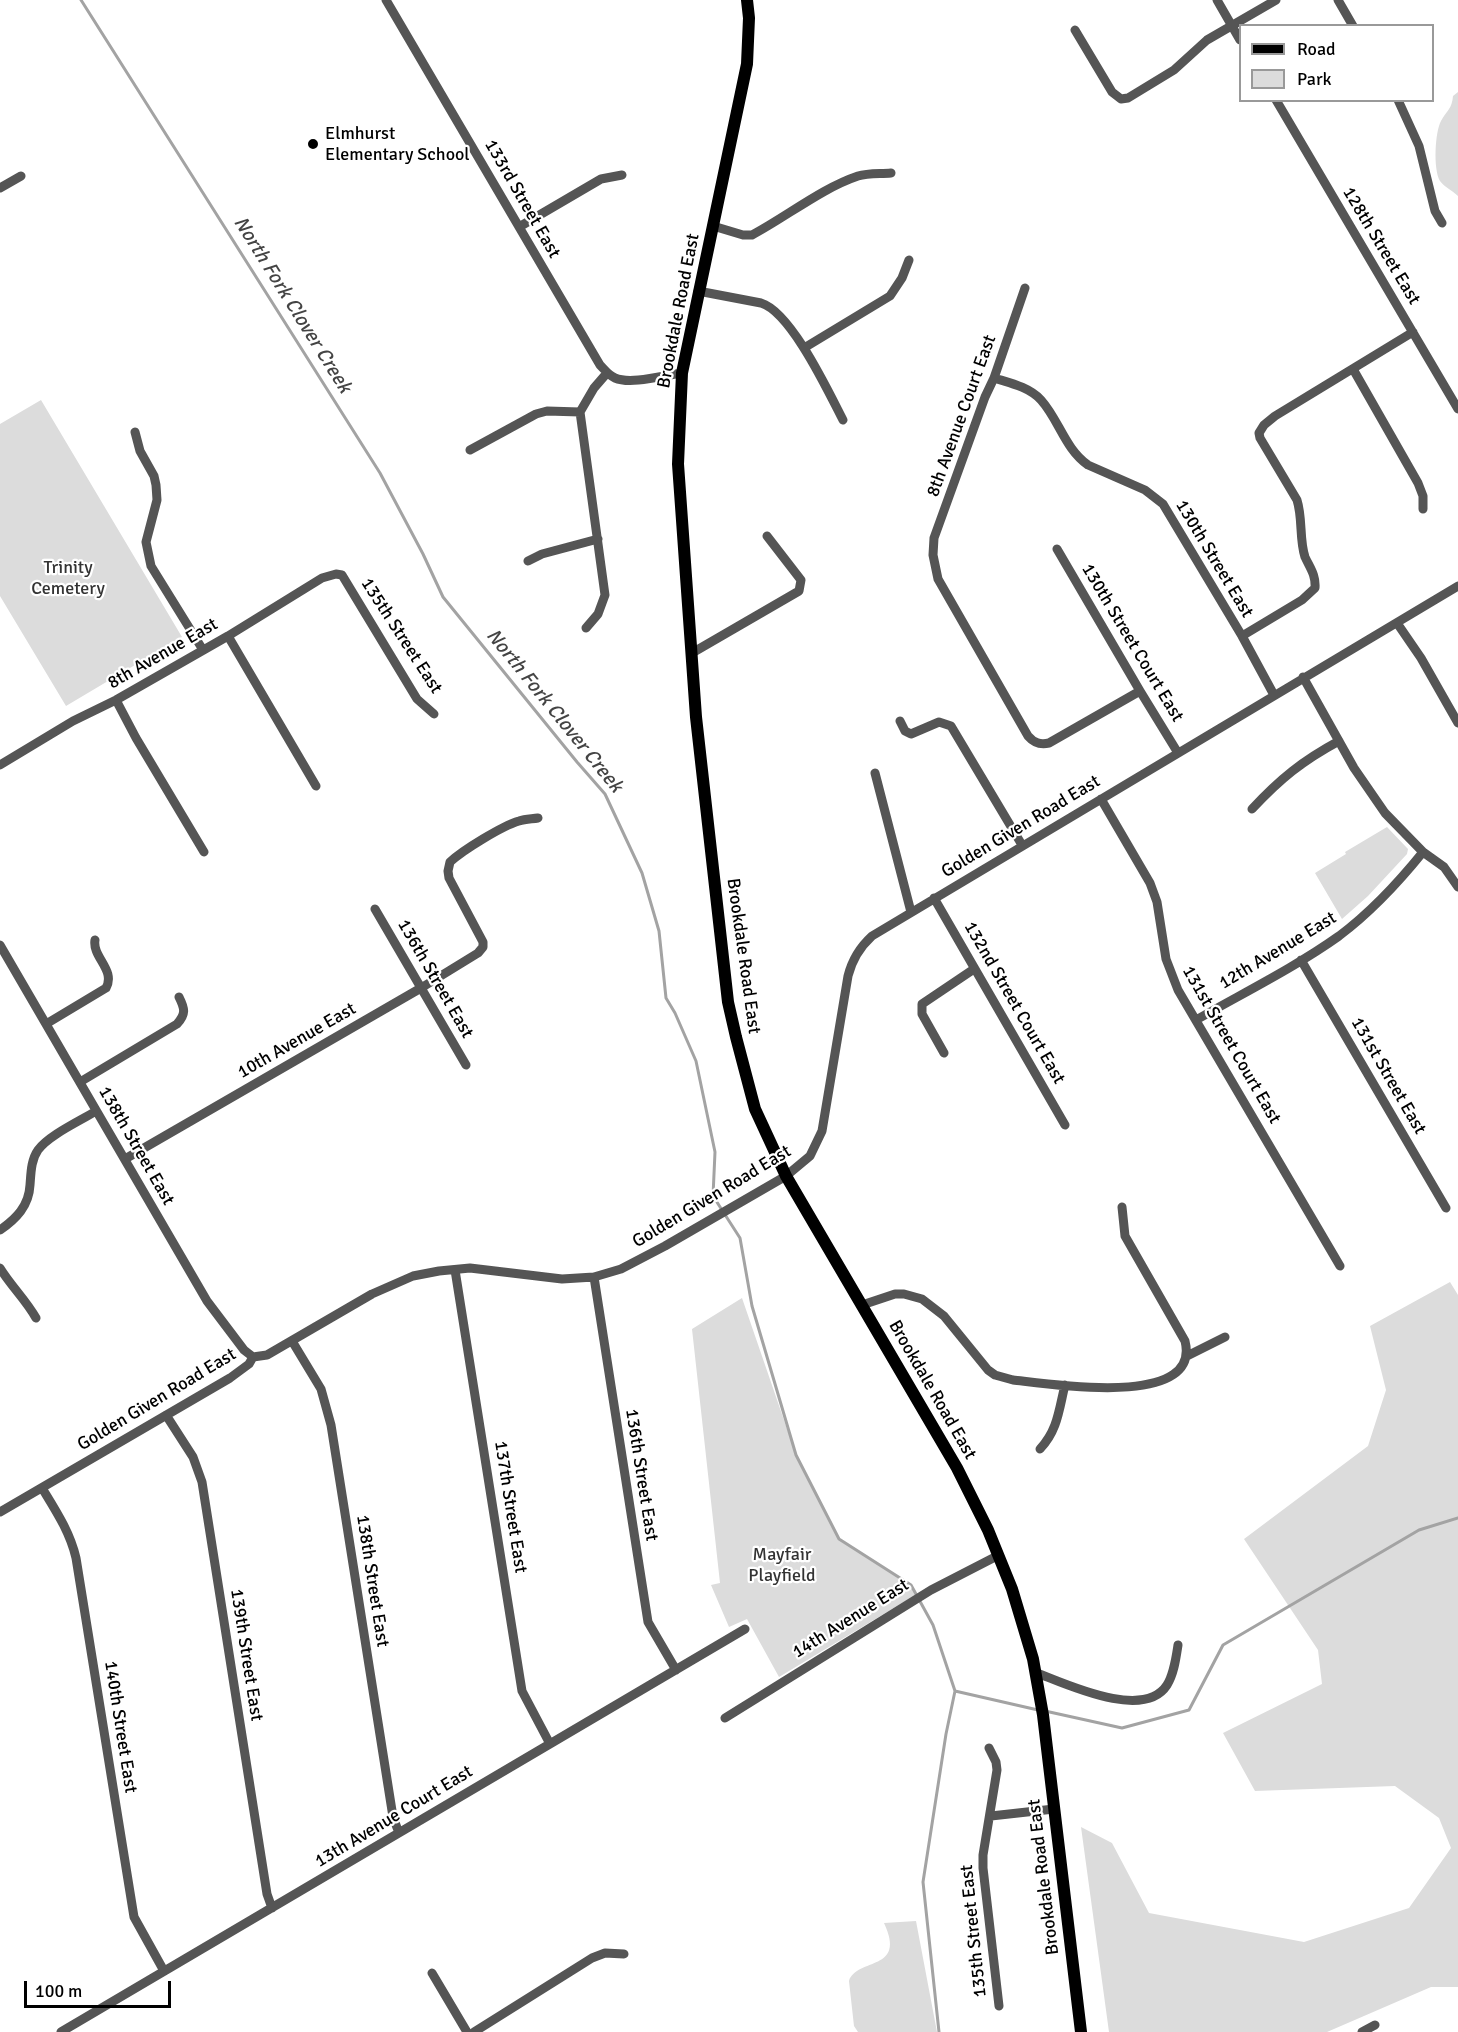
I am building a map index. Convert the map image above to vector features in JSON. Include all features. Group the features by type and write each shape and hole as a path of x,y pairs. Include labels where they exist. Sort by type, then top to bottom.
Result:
{"main road":[{"name":"Brookdale Road East","path":"747,0 749,18 747,64 682,373 678,464 698,729 728,1002 755,1109 786,1176 957,1468 999,1555 1021,1615 1037,1673 1081,2032"}],"street":[{"name":"133rd Street East","path":"386,0 600,365 607,373"},
{"path":"1217,0 1239,38"},
{"path":"1075,30 1112,92 1121,99 1128,98 1174,70 1200,45 1276,0"},
{"path":"1338,0 1352,24"},
{"name":"128th Street East","path":"1277,102 1413,332 1454,393 1458,408"},
{"path":"1399,102 1419,146 1435,211 1442,223"},
{"path":"713,226 743,235 752,235 849,180 861,176 891,173"},
{"path":"519,227 601,178 622,175"},
{"path":"0,188 21,176"},
{"path":"804,348 890,296 903,278 909,260"},
{"name":"8th Avenue Court East","path":"1025,288 934,538 933,555 938,579 1028,736 1034,742 1049,743 1140,691"},
{"path":"698,291 768,305 783,318 804,348 843,420"},
{"path":"1242,636 1302,600 1315,588 1315,577 1303,548 1300,510 1259,433 1264,425 1275,416 1413,332"},
{"path":"1353,369 1418,483 1423,496 1423,509"},
{"path":"586,628 598,614 605,596 580,412 594,388 607,373 615,378 627,380 682,373"},
{"name":"130th Street East","path":"994,378 1024,388 1041,400 1081,460 1145,490 1163,504 1274,694"},
{"path":"470,450 536,414 547,411 580,412"},
{"path":"135,432 140,451 154,476 156,485 157,500 146,542 151,566 203,650"},
{"path":"692,653 799,591 801,580 767,536"},
{"path":"528,561 542,554 598,539"},
{"name":"130th Street Court East","path":"1058,549 1178,753"},
{"name":"8th Avenue East","path":"0,765 73,721 116,700 228,636 322,578 342,574"},
{"name":"135th Street East","path":"342,574 417,699 434,714"},
{"name":"Golden Given Road East","path":"0,1512 240,1371 249,1364 253,1357 267,1355 389,1286 413,1276 439,1270 470,1268 547,1278 594,1277 632,1264 786,1176 810,1156 822,1131 850,966 872,936 1458,586"},
{"path":"1397,622 1422,658 1458,723"},
{"path":"228,636 316,786"},
{"path":"1303,678 1368,790 1385,813 1423,852 1444,867 1458,887"},
{"path":"116,700 204,852"},
{"path":"900,721 905,731 911,734 939,722 951,726 1022,845"},
{"path":"1251,809 1280,779 1339,741"},
{"path":"875,773 911,912"},
{"name":"131st Street Court East","path":"1101,799 1150,883 1157,902 1167,965 1179,990 1340,1266"},
{"name":"10th Avenue East","path":"125,1159 471,958 483,947 481,937 449,878 450,862 466,849 518,821 538,818"},
{"name":"12th Avenue East","path":"1196,1020 1339,936 1392,888 1423,852"},
{"name":"132nd Street Court East","path":"934,898 1065,1125"},
{"name":"136th Street East","path":"375,909 466,1065"},
{"path":"46,1024 106,988 108,973 96,951 95,940"},
{"name":"138th Street East","path":"0,945 207,1301 244,1350 253,1357"},
{"name":"131st Street East","path":"1301,960 1446,1208"},
{"path":"944,1053 922,1014 922,1004 974,969"},
{"path":"80,1082 177,1024 184,1013 179,997"},
{"path":"0,1230 17,1217 26,1203 34,1158 38,1150 49,1140 96,1111"},
{"path":"862,1305 895,1294 922,1299 944,1316 981,1362 995,1375 1013,1380 1115,1389 1135,1387 1165,1378 1183,1367 1187,1356 1185,1341 1125,1236 1122,1207"},
{"path":"0,1268 29,1305 36,1318"},
{"name":"137th Street East","path":"455,1270 522,1691 550,1743"},
{"name":"136th Street East","path":"594,1277 648,1622 676,1670"},
{"path":"1187,1356 1225,1337"},
{"name":"138th Street East","path":"292,1341 321,1389 331,1425 393,1818 399,1833"},
{"path":"1040,1449 1050,1438 1055,1426 1065,1385"},
{"name":"139th Street East","path":"166,1415 193,1457 202,1482 267,1894 272,1908"},
{"name":"140th Street East","path":"42,1488 68,1532 76,1558 134,1917 164,1971"},
{"name":"14th Avenue East","path":"724,1718 931,1590 999,1555"},
{"name":"13th Avenue Court East","path":"61,2032 745,1629"},
{"path":"1037,1673 1102,1696 1127,1701 1137,1700 1162,1691 1175,1664 1178,1645"},
{"name":"135th Street East","path":"989,1748 998,1770 983,1855 983,1868 999,2006"},
{"path":"991,1816 1054,1809"},
{"path":"474,2032 592,1958 605,1953 624,1954"},
{"path":"432,1973 467,2032"},
{"path":"1362,2032 1375,2025"}],"green space":[{"path":"1458,92 1458,196 1440,181 1436,168 1436,151 1439,126 1450,107 1453,96"},
{"name":"Trinity Cemetery","path":"41,400 182,637 66,706 0,596 0,424"},
{"path":"1387,827 1408,849 1407,854 1368,896 1342,919 1315,873"},
{"path":"1450,1282 1458,1295 1458,1987 1431,1987 1327,2032 1109,2032 1081,1827 1112,1843 1149,1913 1304,1942 1409,1908 1451,1848 1439,1818 1395,1786 1255,1791 1223,1733 1322,1684 1318,1650 1244,1539 1368,1446 1386,1390 1370,1326"},
{"name":"Mayfair Playfield","path":"742,1298 796,1455 839,1539 911,1585 917,1594 779,1677 747,1619 729,1627 711,1585 720,1583 692,1329"},
{"path":"916,1921 937,2032 858,2032 854,2026 849,1981 861,1969 885,1957 889,1949 889,1939 884,1923"}],"waterway":[{"name":"North Fork Clover Creek","path":"81,0 380,473 443,597 605,794 642,873 659,931 666,998 696,1061 715,1152 713,1196 740,1238 752,1306 796,1455 839,1539 911,1585 933,1625 955,1691 923,1882 939,2032"},
{"path":"1045,1711 1122,1728 1189,1710 1223,1645 1419,1530 1458,1518"},
{"path":"955,1691 1038,1710"}],"place":[{"name":"Elmhurst Elementary School","path":"313,144"}]}
